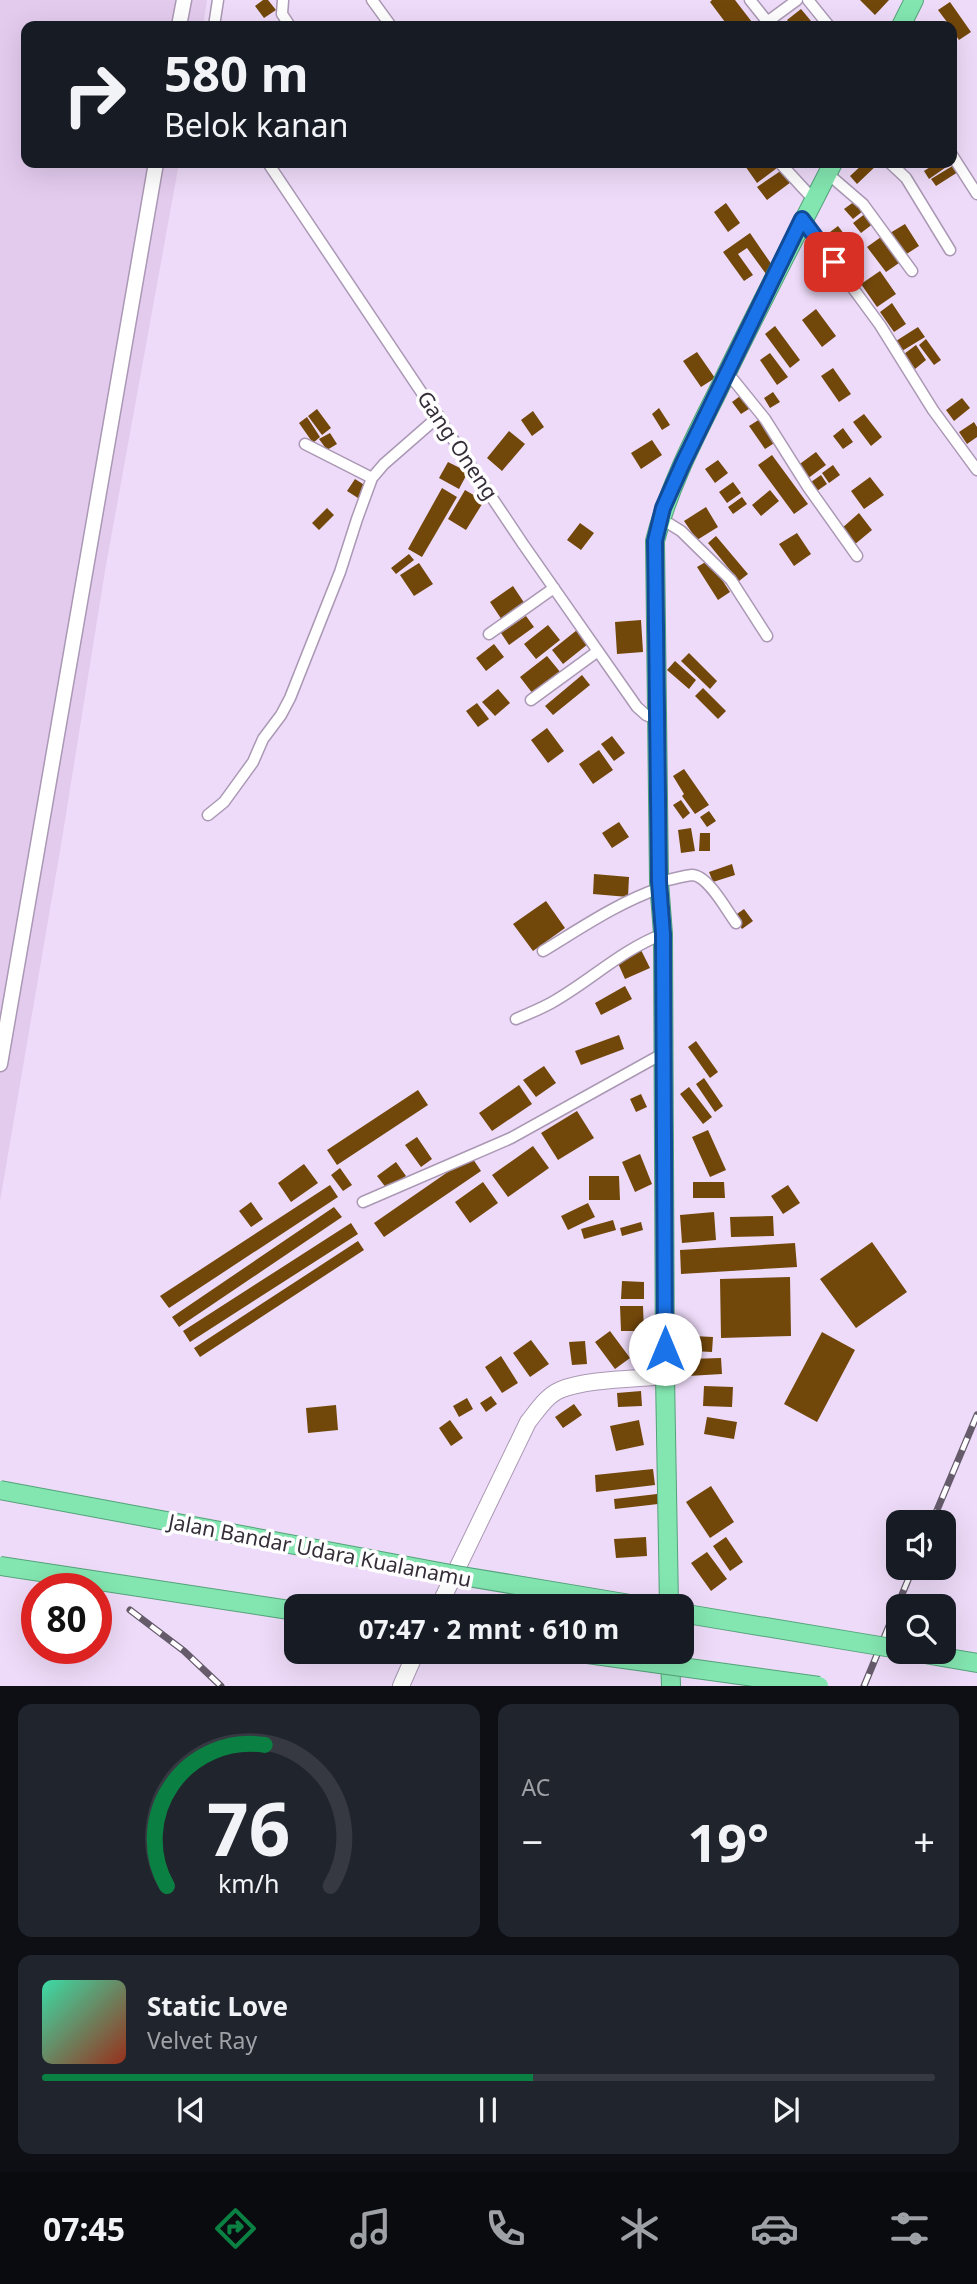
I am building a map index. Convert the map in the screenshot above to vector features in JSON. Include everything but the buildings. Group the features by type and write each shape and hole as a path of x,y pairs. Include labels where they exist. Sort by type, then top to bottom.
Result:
{"highway":[{"path":"904,21 914,0"},
{"path":"669,1594 663,934 659,885 655,541 660,519 683,463 802,219 830,168"},
{"name":"Jalan Bandar Udara Kualanamu","path":"0,1490 456,1576 568,1594"},
{"path":"0,1566 284,1609"},
{"path":"694,1615 886,1648"},
{"path":"956,1659 977,1663"},
{"path":"662,1664 819,1685"},
{"path":"670,1664 671,1685"}],"main road":[{"path":"445,1594 528,1422 544,1403 559,1390 583,1384 665,1376"},
{"path":"401,1685 411,1664"}],"street":[{"path":"181,21 184,0"},
{"path":"215,21 218,0"},
{"path":"283,0 282,14 287,21"},
{"path":"372,0 387,21"},
{"path":"750,0 767,21"},
{"path":"772,21 797,0"},
{"path":"808,0 825,21"},
{"path":"957,163 977,194"},
{"path":"0,1064 155,168"},
{"name":"Gang Oneng","path":"271,168 554,588 637,706 646,715 656,719"},
{"path":"785,168 814,200"},
{"path":"830,168 863,204 912,271"},
{"path":"895,168 906,178 950,250"},
{"path":"802,219 880,325 933,410 977,470"},
{"path":"727,372 765,419 857,556"},
{"path":"208,815 224,802 253,762 263,739 281,716 290,698 340,572 372,478 384,464 439,416"},
{"path":"306,444 372,478"},
{"path":"660,519 681,531 731,580 767,636"},
{"path":"489,634 554,588"},
{"path":"531,700 598,651"},
{"path":"543,951 634,897 659,885 692,875 701,876 736,923"},
{"path":"516,1020 551,1003 612,961 663,934"},
{"path":"363,1202 511,1138 664,1053"}],"shaded area":[{"path":"0,0 207,0 204,21 21,21 21,168 178,168 105,571 0,1201"}],"railway":[{"path":"937,1510 977,1415"},
{"path":"864,1686 908,1580"},
{"path":"130,1610 184,1651 221,1686"}],"route":[{"path":"665,1349 663,934 659,882 655,541 663,508 683,463 802,219 834,262"}]}
